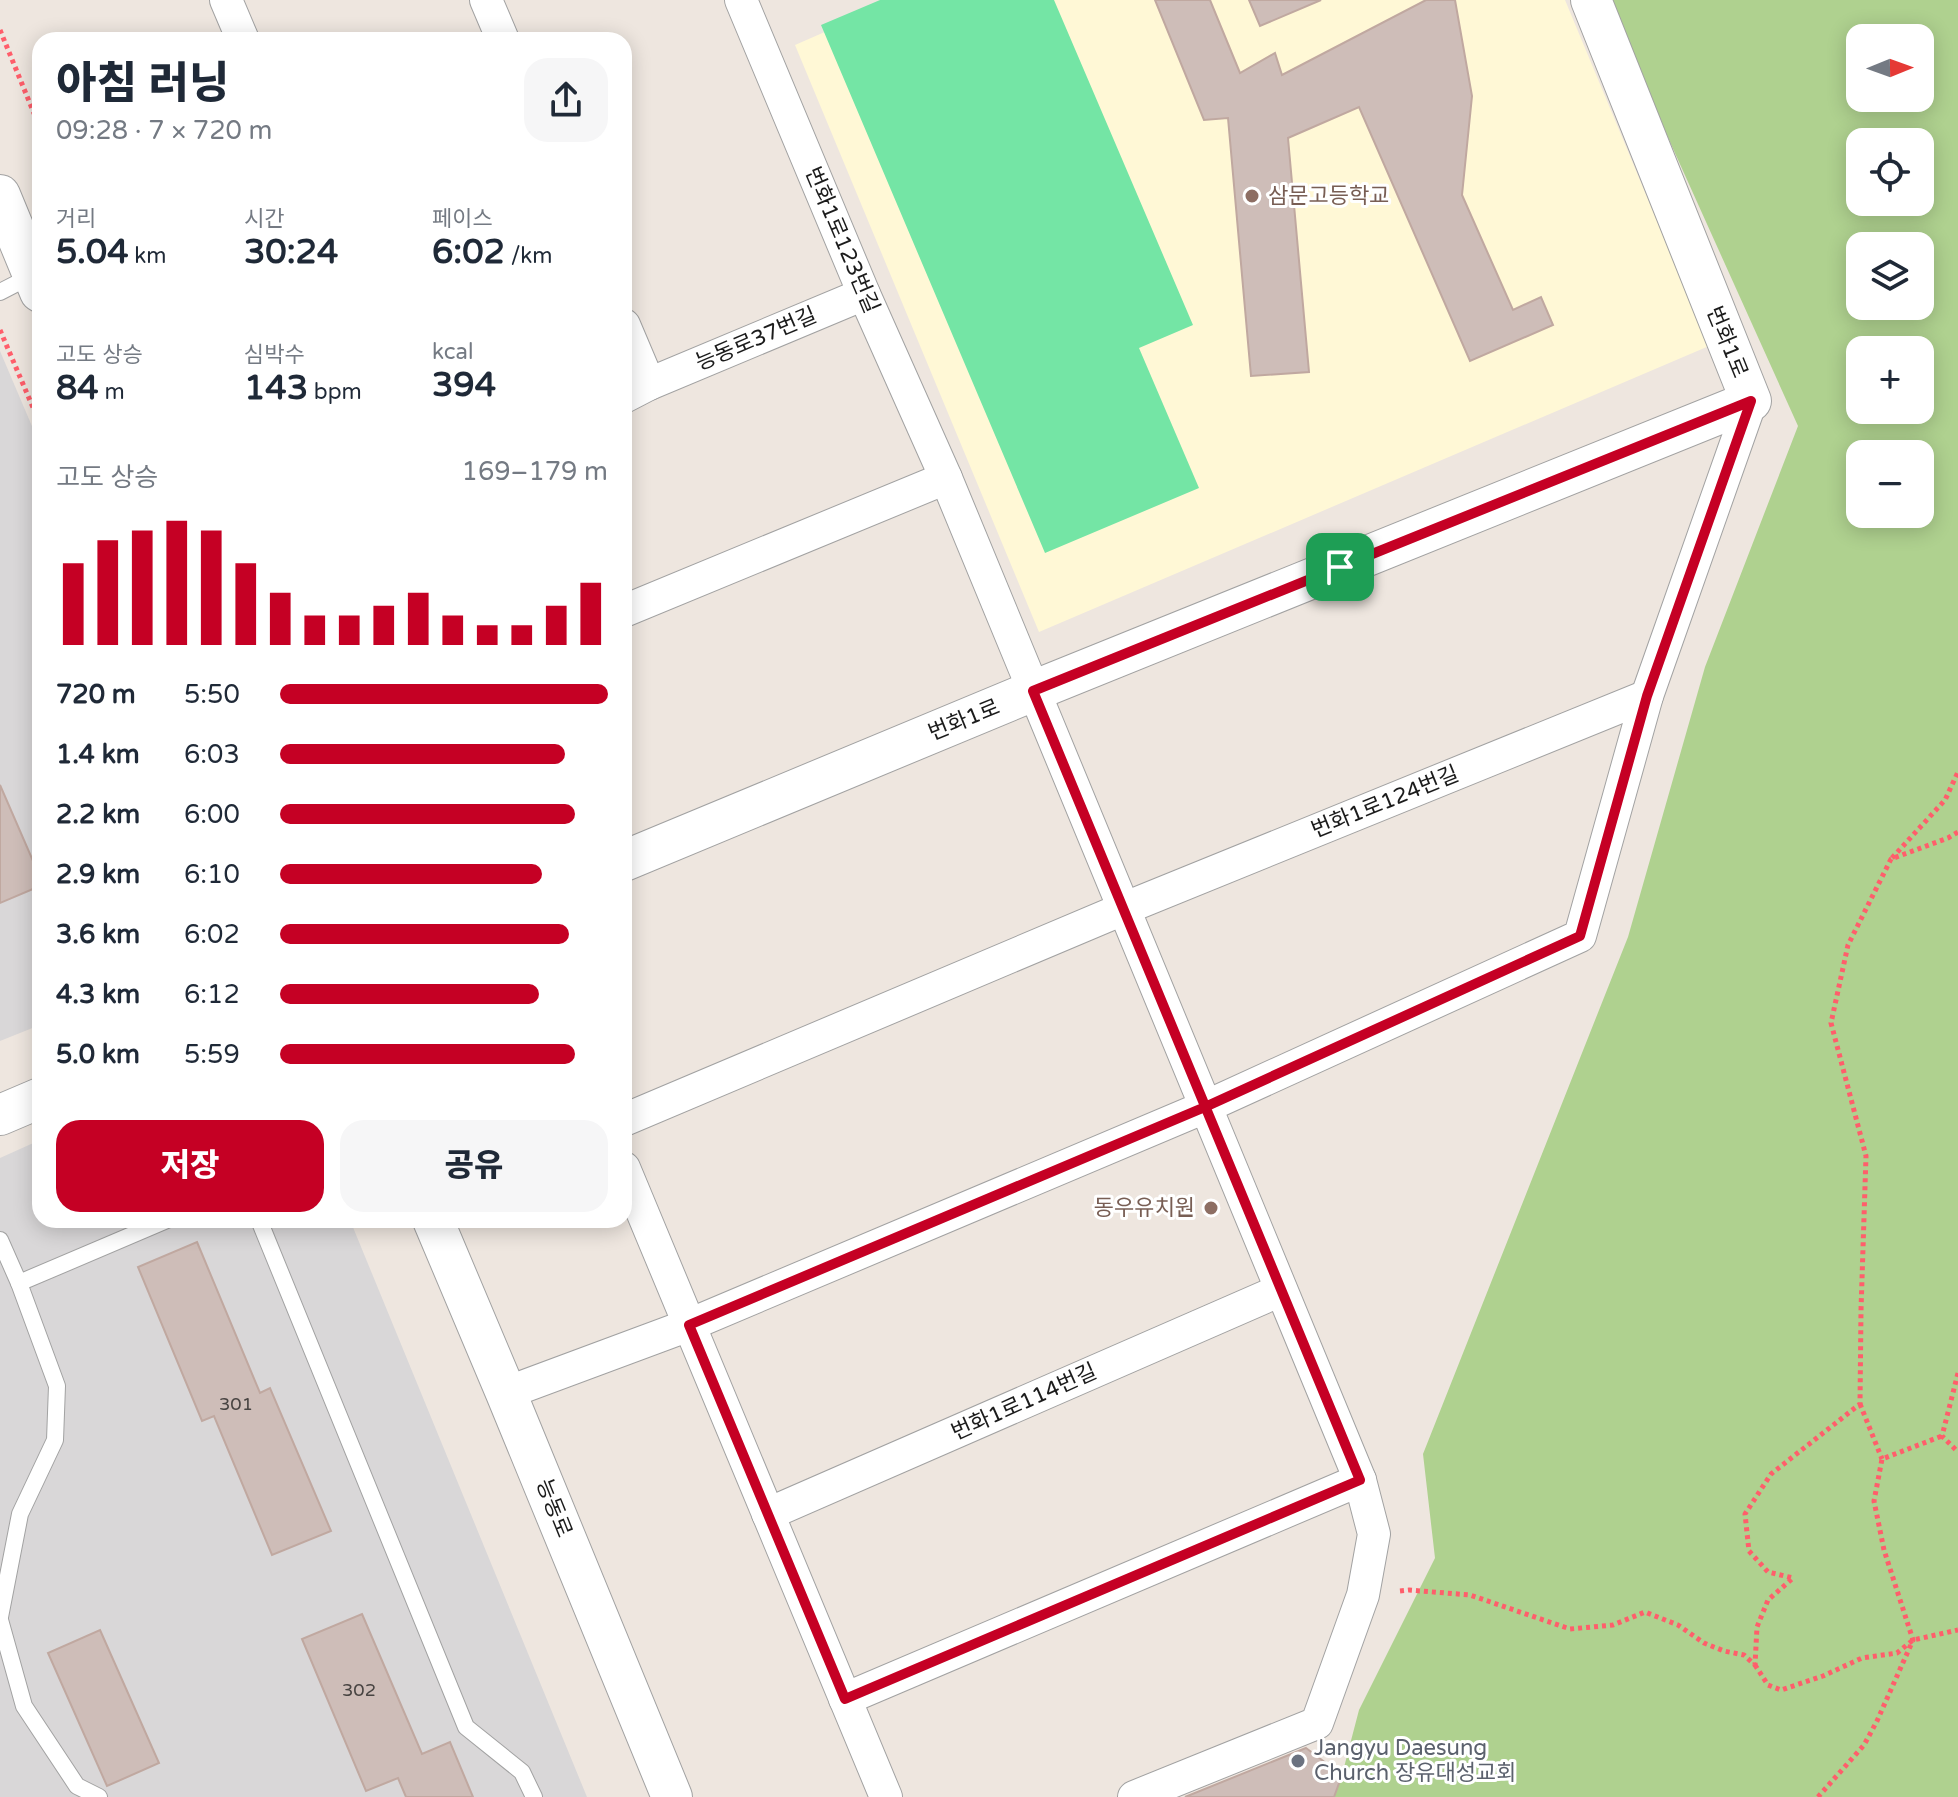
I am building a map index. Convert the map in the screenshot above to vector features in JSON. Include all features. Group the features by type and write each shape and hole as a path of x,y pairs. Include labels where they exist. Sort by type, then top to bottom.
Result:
{"street":[{"path":"226,0 240,32"},
{"path":"486,0 500,32"},
{"name":"번화1로123번길","path":"741,0 864,294 946,478 1033,691"},
{"name":"번화1로","path":"632,858 1033,691 1751,401 1591,0"},
{"path":"0,195 24,286"},
{"name":"능동로37번길","path":"632,366 637,391 864,294"},
{"path":"506,1393 689,1325 1205,1107 1580,936 1647,696 1751,401"},
{"path":"632,608 946,478"},
{"path":"1033,691 1360,1480 1374,1534 1363,1595 1317,1723 1134,1797"},
{"name":"번화1로124번길","path":"1123,909 1647,696"},
{"path":"632,1117 1123,909"},
{"path":"0,1115 32,1101"},
{"path":"632,1187 886,1797"},
{"name":"능동로","path":"436,1228 672,1797"},
{"name":"번화1로114번길","path":"768,1514 1281,1290"},
{"path":"845,1699 1360,1480"}],"lane":[{"path":"19,1283 148,1228"},
{"path":"262,1228 466,1727 522,1772 534,1797"},
{"path":"0,1240 57,1386 55,1440 20,1514 0,1618 24,1706 74,1792 99,1797"}],"path":[{"path":"0,30 32,108"},
{"path":"0,330 32,405"},
{"path":"1818,1797 1864,1745 1913,1640 1884,1550 1874,1501 1882,1459 1860,1404 1866,1156 1831,1023 1848,945 1891,859 1945,800 1958,772"},
{"path":"1891,859 1958,832"},
{"path":"1942,1436 1958,1373"},
{"path":"1755,1665 1757,1627 1768,1600 1793,1578 1768,1572 1749,1551 1745,1514 1771,1474 1860,1404"},
{"path":"1882,1459 1942,1436"},
{"path":"1942,1436 1958,1452"},
{"path":"1363,1595 1409,1590 1470,1595 1570,1629 1613,1625 1645,1612 1678,1625 1704,1643 1744,1655 1768,1685 1781,1690 1823,1676 1862,1658 1897,1653 1913,1640 1958,1630"}],"shaded area":[{"name":"삼문고등학교","path":"898,0 1565,0 1709,346 1039,632 795,45"},
{"path":"0,351 32,426 32,1028 0,1041"},
{"path":"32,1144 32,1228 353,1228 587,1797 0,1797 0,1158"}],"green space":[{"path":"880,0 1054,0 1193,325 1139,348 1199,488 1045,553 821,25"},
{"path":"1606,0 1958,0 1958,1797 1334,1797 1359,1710 1435,1558 1423,1454 1628,937 1705,667 1798,426"}],"building":[{"path":"1155,0 1210,0 1240,73 1275,53 1282,75 1426,0 1455,0 1472,96 1462,195 1513,310 1541,297 1553,325 1470,361 1359,107 1288,138 1309,372 1251,376 1228,118 1204,120"},
{"path":"1249,0 1321,0 1260,26"},
{"path":"0,785 32,859 32,889 0,903"},
{"path":"197,1242 260,1393 270,1388 331,1531 272,1555 214,1416 202,1421 138,1267"},
{"path":"362,1614 422,1754 450,1742 473,1797 406,1797 398,1778 366,1791 302,1639"},
{"path":"100,1630 159,1763 107,1786 48,1653"},
{"name":"Jangyu Daesung Church 장유대성교회","path":"1306,1748 1342,1775 1334,1797 1185,1797"}],"place":[{"name":"삼문고등학교","path":"1252,196"},
{"name":"동우유치원","path":"1211,1208"},
{"name":"Jangyu Daesung Church 장유대성교회","path":"1298,1761"}],"route":[{"path":"1340,567 1033,691 1205,1107 1360,1480 845,1699 689,1325 1205,1107 1580,936 1647,696 1751,401 1340,567"}]}
